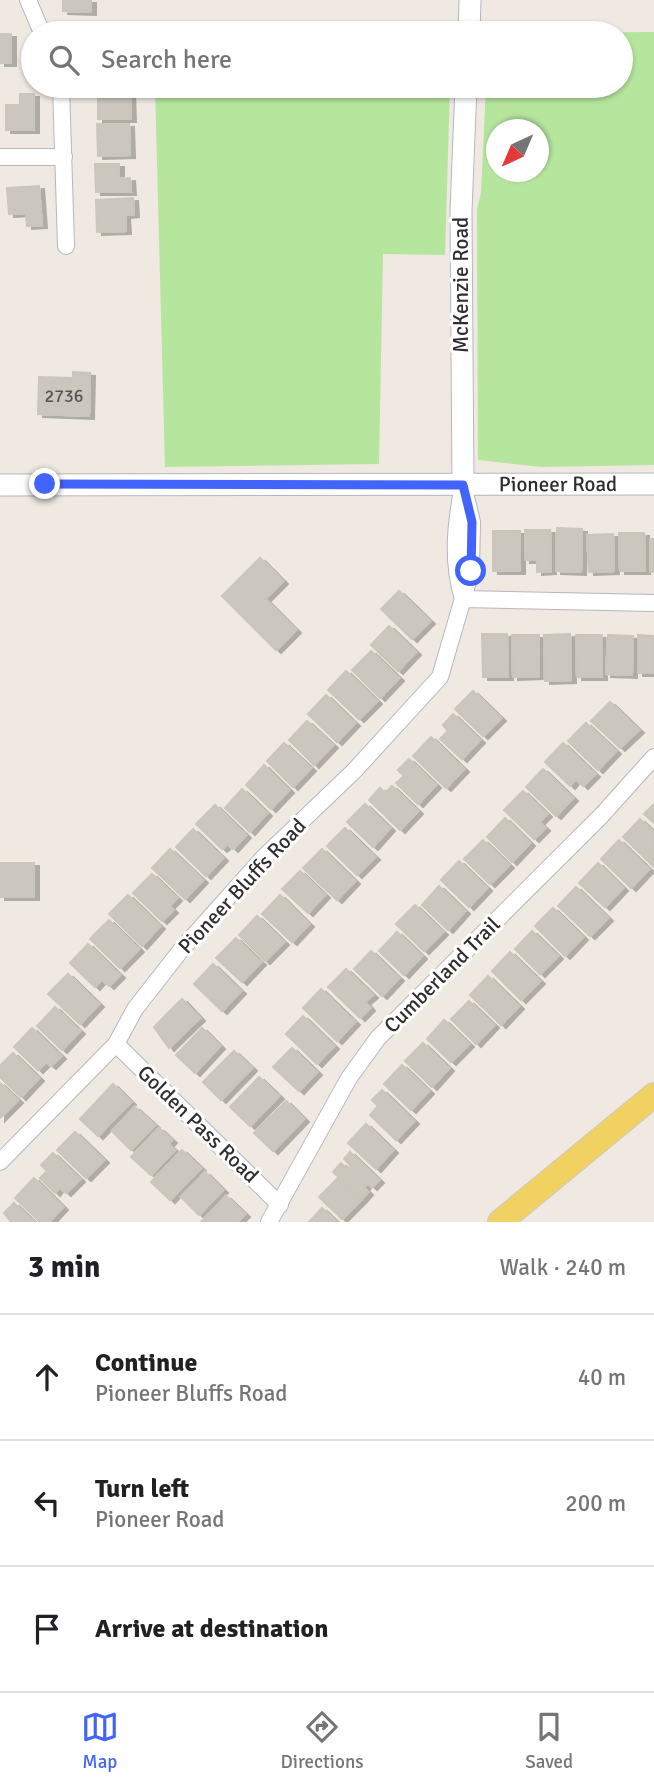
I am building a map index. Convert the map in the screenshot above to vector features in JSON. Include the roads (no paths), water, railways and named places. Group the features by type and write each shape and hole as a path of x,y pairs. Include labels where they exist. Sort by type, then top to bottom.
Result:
{"main road":[{"path":"469,21 470,0"},
{"name":"McKenzie Road","path":"463,485 461,211 466,98"},
{"name":"Pioneer Road","path":"0,485 654,484"},
{"path":"500,1222 654,1095"}],"street":[{"path":"29,0 37,21"},
{"path":"62,98 66,246"},
{"path":"0,157 64,157"},
{"name":"Pioneer Bluffs Road","path":"0,1162 116,1044 135,1009 199,929 264,857 354,771 429,692 445,664 471,571 472,522 463,485"},
{"path":"463,599 654,603"},
{"name":"Cumberland Trail","path":"269,1222 349,1078 378,1038 601,816 654,757"},
{"name":"Golden Pass Road","path":"116,1044 280,1205"}]}
